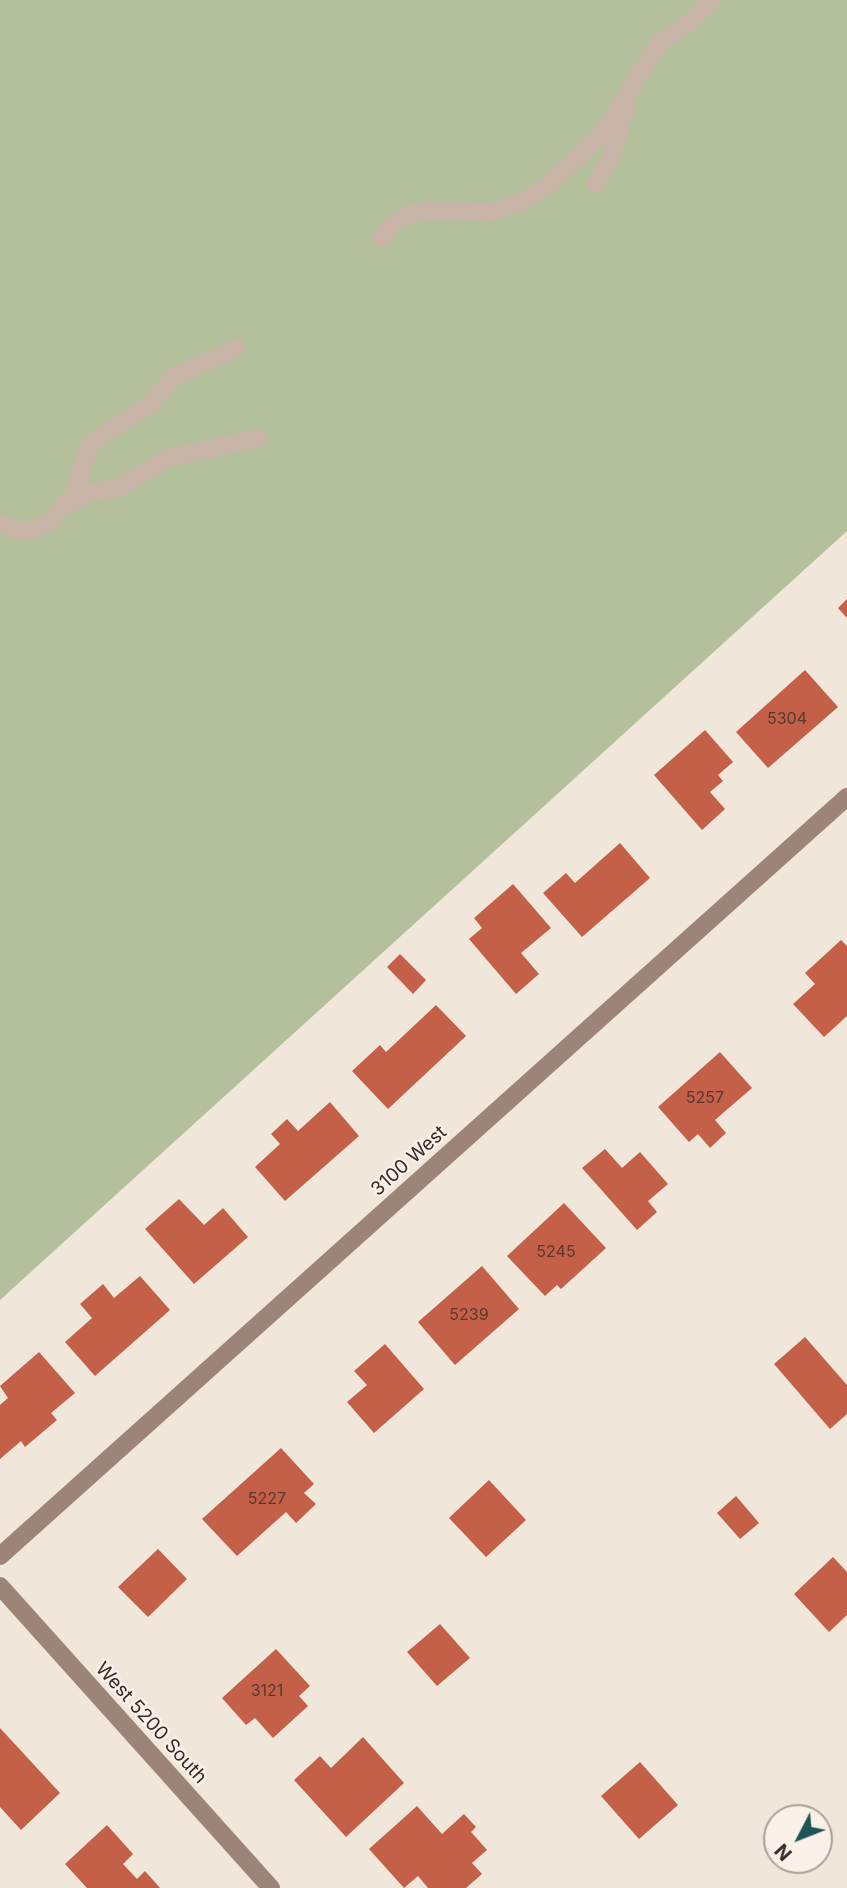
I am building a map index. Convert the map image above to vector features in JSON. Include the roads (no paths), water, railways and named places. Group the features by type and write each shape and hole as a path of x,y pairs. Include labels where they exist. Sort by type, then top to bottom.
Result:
{"street":[{"name":"3100 West","path":"0,1556 845,803"},
{"name":"West 5200 South","path":"0,1586 271,1888"}],"lane":[{"path":"596,183 611,156 632,89 647,58 659,43 690,22 712,0"},
{"path":"381,238 400,219 417,212 477,214 520,203 548,185 592,145 632,89"},
{"path":"592,145 600,141 607,143 611,156"},
{"path":"83,488 84,461 95,440 151,404 173,377 236,348"},
{"path":"5,530 48,524 83,488 118,488 168,457 258,438"}]}
